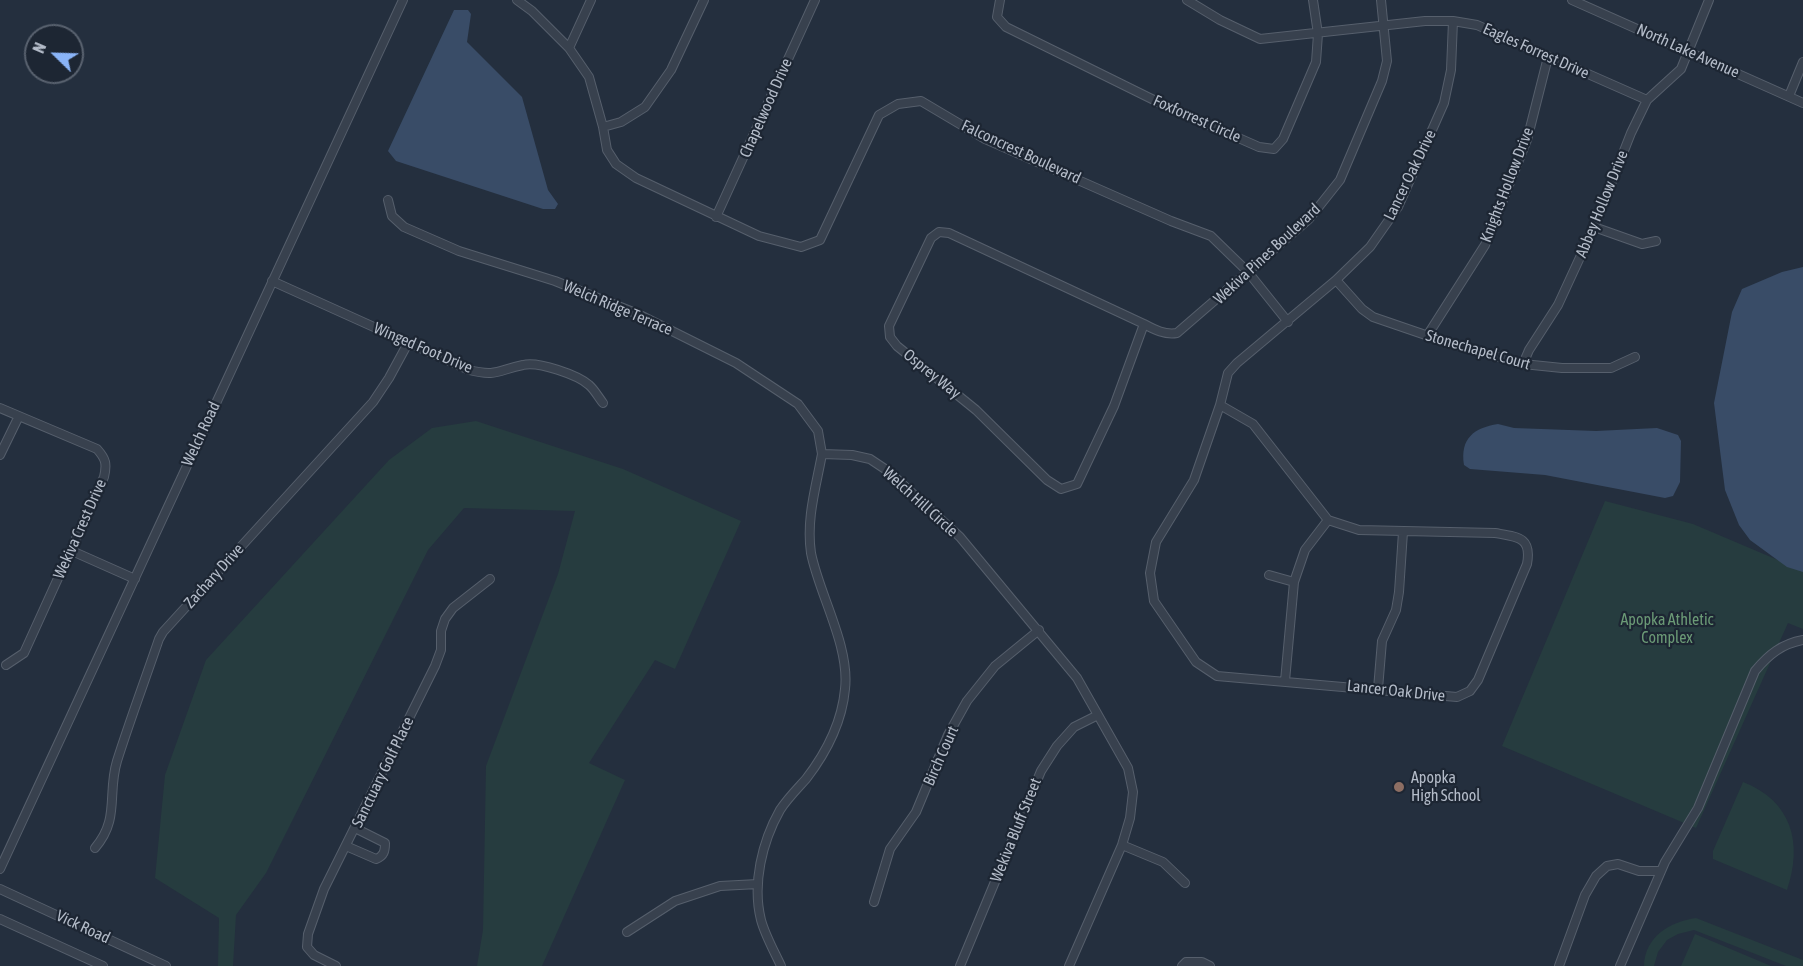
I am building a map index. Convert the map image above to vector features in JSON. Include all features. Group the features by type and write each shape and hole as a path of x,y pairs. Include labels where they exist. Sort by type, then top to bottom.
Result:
{"street":[{"name":"Welch Road","path":"0,869 403,0"},
{"name":"Falconcrest Boulevard","path":"517,0 532,11 569,48 589,78 607,150 616,164 636,178 759,236 801,247 820,240 879,115 898,104 921,101 986,139 1210,236 1248,272 1288,322"},
{"path":"569,48 591,0"},
{"path":"603,127 621,122 645,106 671,70 704,0"},
{"name":"Chapelwood Drive","path":"716,217 815,0"},
{"name":"Foxforrest Circle","path":"1000,0 997,17 1006,27 1166,106 1259,147 1274,148 1283,139 1316,62 1318,34 1313,0"},
{"name":"Eagles Forrest Drive","path":"1187,0 1220,21 1260,39 1425,21 1453,21 1477,25 1647,100"},
{"name":"Wekiva Pines Boulevard","path":"1209,307 1309,219 1340,180 1382,81 1387,61 1381,0"},
{"name":"North Lake Avenue","path":"1572,0 1588,3 1803,103"},
{"name":"Abbey Hollow Drive","path":"1523,364 1529,350 1558,305 1594,227 1631,133 1647,100 1681,69 1709,0"},
{"name":"Lancer Oak Drive","path":"1328,520 1359,530 1495,533 1514,536 1526,542 1530,551 1527,564 1478,680 1470,691 1457,698 1217,676 1196,662 1154,601 1150,573 1156,542 1194,480 1221,405 1228,373 1236,363 1288,322 1370,247 1398,207 1444,103 1450,70 1453,21"},
{"name":"Knights Hollow Drive","path":"1427,336 1485,245 1527,140 1548,57"},
{"path":"1789,96 1803,62"},
{"name":"Welch Ridge Terrace","path":"388,200 392,216 404,227 459,251 555,281 638,314 736,363 798,404 818,431 822,454"},
{"path":"1594,227 1642,244 1656,241"},
{"name":"Osprey Way","path":"1144,324 1114,406 1077,484 1061,489 1047,480 976,410 897,346 890,338 889,326 931,238 939,232 949,233 1169,334 1178,333 1209,307"},
{"name":"Stonechapel Court","path":"1336,280 1362,309 1373,317 1492,357 1523,364 1562,368 1611,368 1635,357"},
{"name":"Winged Foot Drive","path":"272,281 408,343 486,374 499,373 536,363 550,367 589,384 603,403"},
{"name":"Zachary Drive","path":"95,848 105,837 110,826 116,764 163,632 373,402 408,343"},
{"path":"1221,405 1253,424 1328,520 1305,550 1294,582 1285,681"},
{"name":"Wekiva Crest Drive","path":"0,408 98,449 106,465 104,477 24,653 6,665"},
{"path":"0,455 19,416"},
{"path":"780,966 761,920 758,884 767,835 781,808 826,750 839,719 846,687 842,650 812,553 809,515 822,454"},
{"name":"Welch Hill Circle","path":"822,454 852,455 870,459 888,471 960,537 1077,678 1128,768 1133,792 1130,818 1122,845 1069,966"},
{"path":"1378,689 1382,641 1396,610 1399,592 1403,532"},
{"path":"72,550 135,579"},
{"path":"1269,575 1294,582"},
{"name":"Sanctuary Golf Place","path":"336,966 314,956 307,947 308,934 324,890 435,666 441,650 441,632 445,619 453,608 490,579"},
{"name":"Birch Court","path":"874,902 890,849 916,812 948,735 967,701 995,666 1039,630"},
{"path":"1620,966 1661,871 1698,808 1755,671 1768,655 1789,643 1803,640"},
{"name":"Wekiva Bluff Street","path":"960,966 1041,771 1057,746 1074,727 1098,715"},
{"path":"346,846 376,859 381,857 385,850 385,843 355,828"},
{"path":"1122,845 1163,862 1185,883"},
{"path":"1558,966 1585,895 1596,876 1607,867 1618,864 1639,871 1661,871"},
{"path":"627,932 675,901 720,886 758,884"},
{"name":"Vick Road","path":"0,889 166,966"},
{"path":"0,919 102,966"},
{"path":"1182,966 1186,962 1202,962 1210,966"}],"green space":[{"path":"476,421 623,469 741,521 675,669 655,660 589,763 625,780 542,966 477,966 483,930 486,766 558,574 575,511 464,508 428,550 266,873 236,915 233,966 218,966 219,918 155,878 165,775 206,660 389,460 432,428"},
{"name":"Apopka Athletic Complex","path":"1605,501 1693,524 1799,569 1803,567 1803,629 1788,623 1696,828 1502,746"},
{"path":"1743,782 1760,790 1773,800 1783,812 1789,826 1794,856 1787,890 1713,859 1713,851"},
{"path":"1696,918 1803,960 1803,966 1786,966 1694,930 1678,934 1667,940 1658,952 1654,966 1644,966 1649,946 1661,932 1677,923"},
{"path":"1695,934 1771,966 1681,966"}],"water":[{"path":"454,10 468,10 471,14 467,42 522,97 548,190 558,204 555,209 543,209 396,161 388,151"},
{"path":"1803,267 1803,572 1787,567 1750,540 1739,525 1725,490 1714,403 1732,312 1742,289 1782,272"},
{"path":"1498,424 1514,428 1596,431 1657,428 1678,435 1681,441 1680,482 1673,496 1665,498 1545,475 1470,469 1464,465 1464,448 1470,436 1482,428"}],"place":[{"name":"Apopka High School","path":"1399,787"}]}
